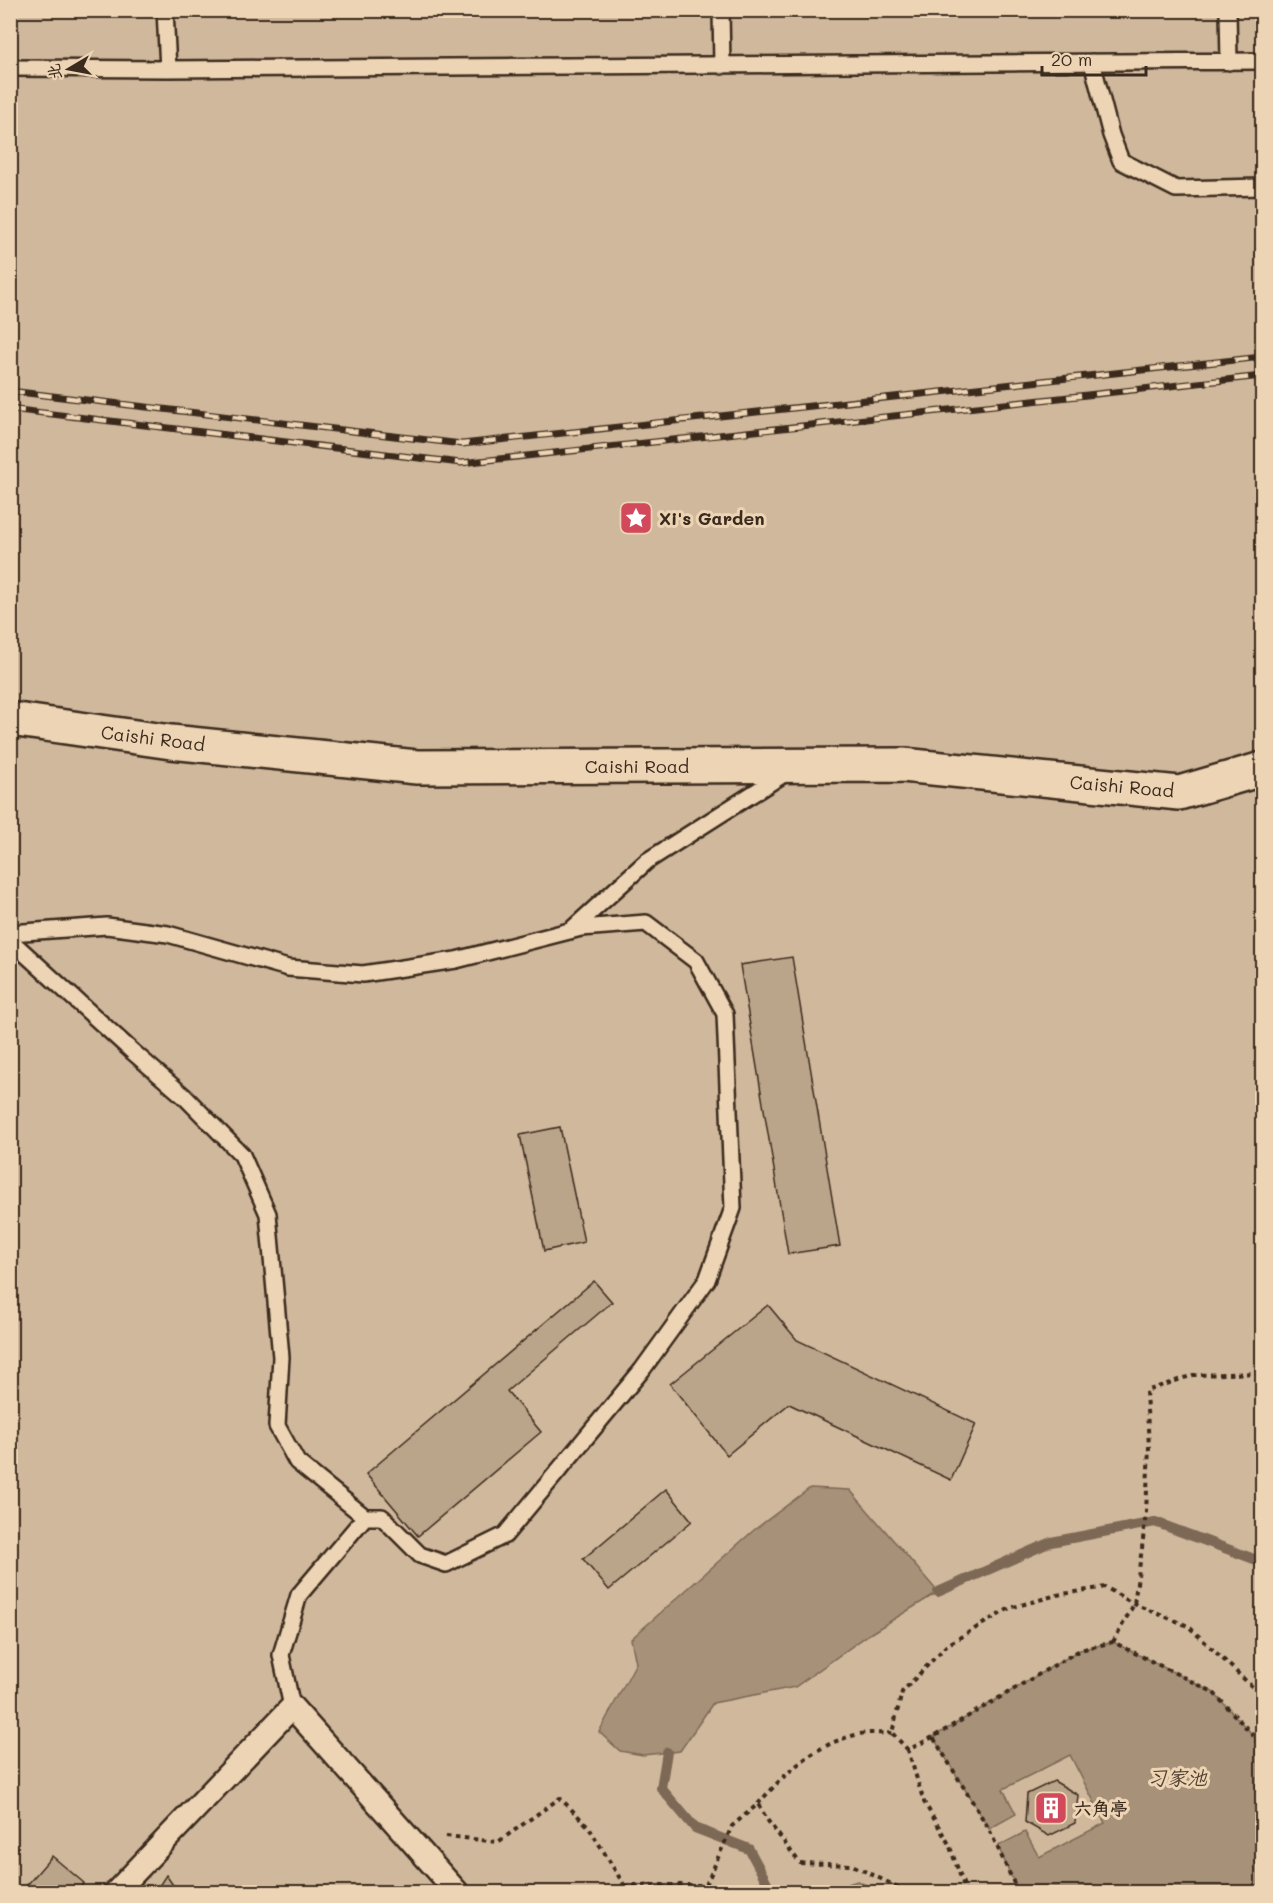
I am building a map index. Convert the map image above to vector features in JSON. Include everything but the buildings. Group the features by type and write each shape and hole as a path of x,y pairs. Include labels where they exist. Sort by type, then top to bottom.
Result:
{"street":[{"name":"Caishi Road","path":"10,719 171,742 417,767 903,765 1179,793 1263,769"},
{"path":"116,1893 292,1707 457,1893"}],"lane":[{"path":"165,10 168,69"},
{"path":"721,10 722,66"},
{"path":"1228,10 1229,62"},
{"path":"10,68 722,66 1263,61"},
{"path":"1092,63 1111,135 1121,161 1176,189 1263,187"},
{"path":"570,931 647,861 798,765"},
{"path":"10,933 107,926 168,934 288,968 363,974 456,960 581,928 646,923 696,961 725,1014 733,1208 707,1280 642,1370 505,1535 446,1564 420,1555 382,1517 365,1517 297,1462 277,1426 281,1357 268,1214 242,1155 185,1097 10,940"},
{"path":"292,1707 281,1655 299,1595 365,1517"}],"path":[{"path":"1113,1642 1134,1604 1142,1548 1149,1446 1146,1391 1193,1375 1263,1373"},
{"path":"892,1734 902,1692 947,1645 1011,1608 1057,1595 1105,1587 1134,1604 1188,1626 1263,1696"},
{"path":"908,1750 1080,1650 1113,1642 1213,1692 1252,1734 1263,1750"},
{"path":"706,1884 732,1826 758,1804 802,1759 837,1740 862,1734 892,1734 908,1750 924,1802 949,1844 966,1893"},
{"path":"933,1737 989,1829 1018,1893"},
{"path":"415,1846 446,1836 498,1842 560,1798 588,1826 624,1885 622,1893"},
{"path":"758,1804 800,1863 852,1865 908,1893"},
{"path":"624,1885 706,1884 720,1893"}],"shaded area":[{"name":"Xi's Garden","path":"11,11 1262,11 1262,1892 11,1892"}],"water":[{"path":"810,1488 850,1490 938,1592 868,1635 795,1687 713,1703 680,1751 643,1755 620,1751 599,1732 636,1663 631,1639 754,1530"},
{"name":"习家池","path":"1113,1642 1213,1692 1252,1734 1262,1750 1262,1892 1018,1892 998,1846 1025,1832 1039,1857 1105,1823 1070,1755 1003,1789 1016,1814 989,1829 933,1737 1080,1650"},
{"path":"857,1881 881,1892 824,1892"}],"waterway":[{"path":"938,1592 1051,1542 1155,1522 1262,1562"},
{"path":"667,1752 661,1788 695,1828 749,1849 772,1892"}],"railway":[{"path":"10,391 462,444 1262,357"},
{"path":"10,409 461,463 1262,376"}],"place":[{"name":"Xi's Garden","path":"636,518"},
{"name":"六角亭","path":"1051,1808"}]}
